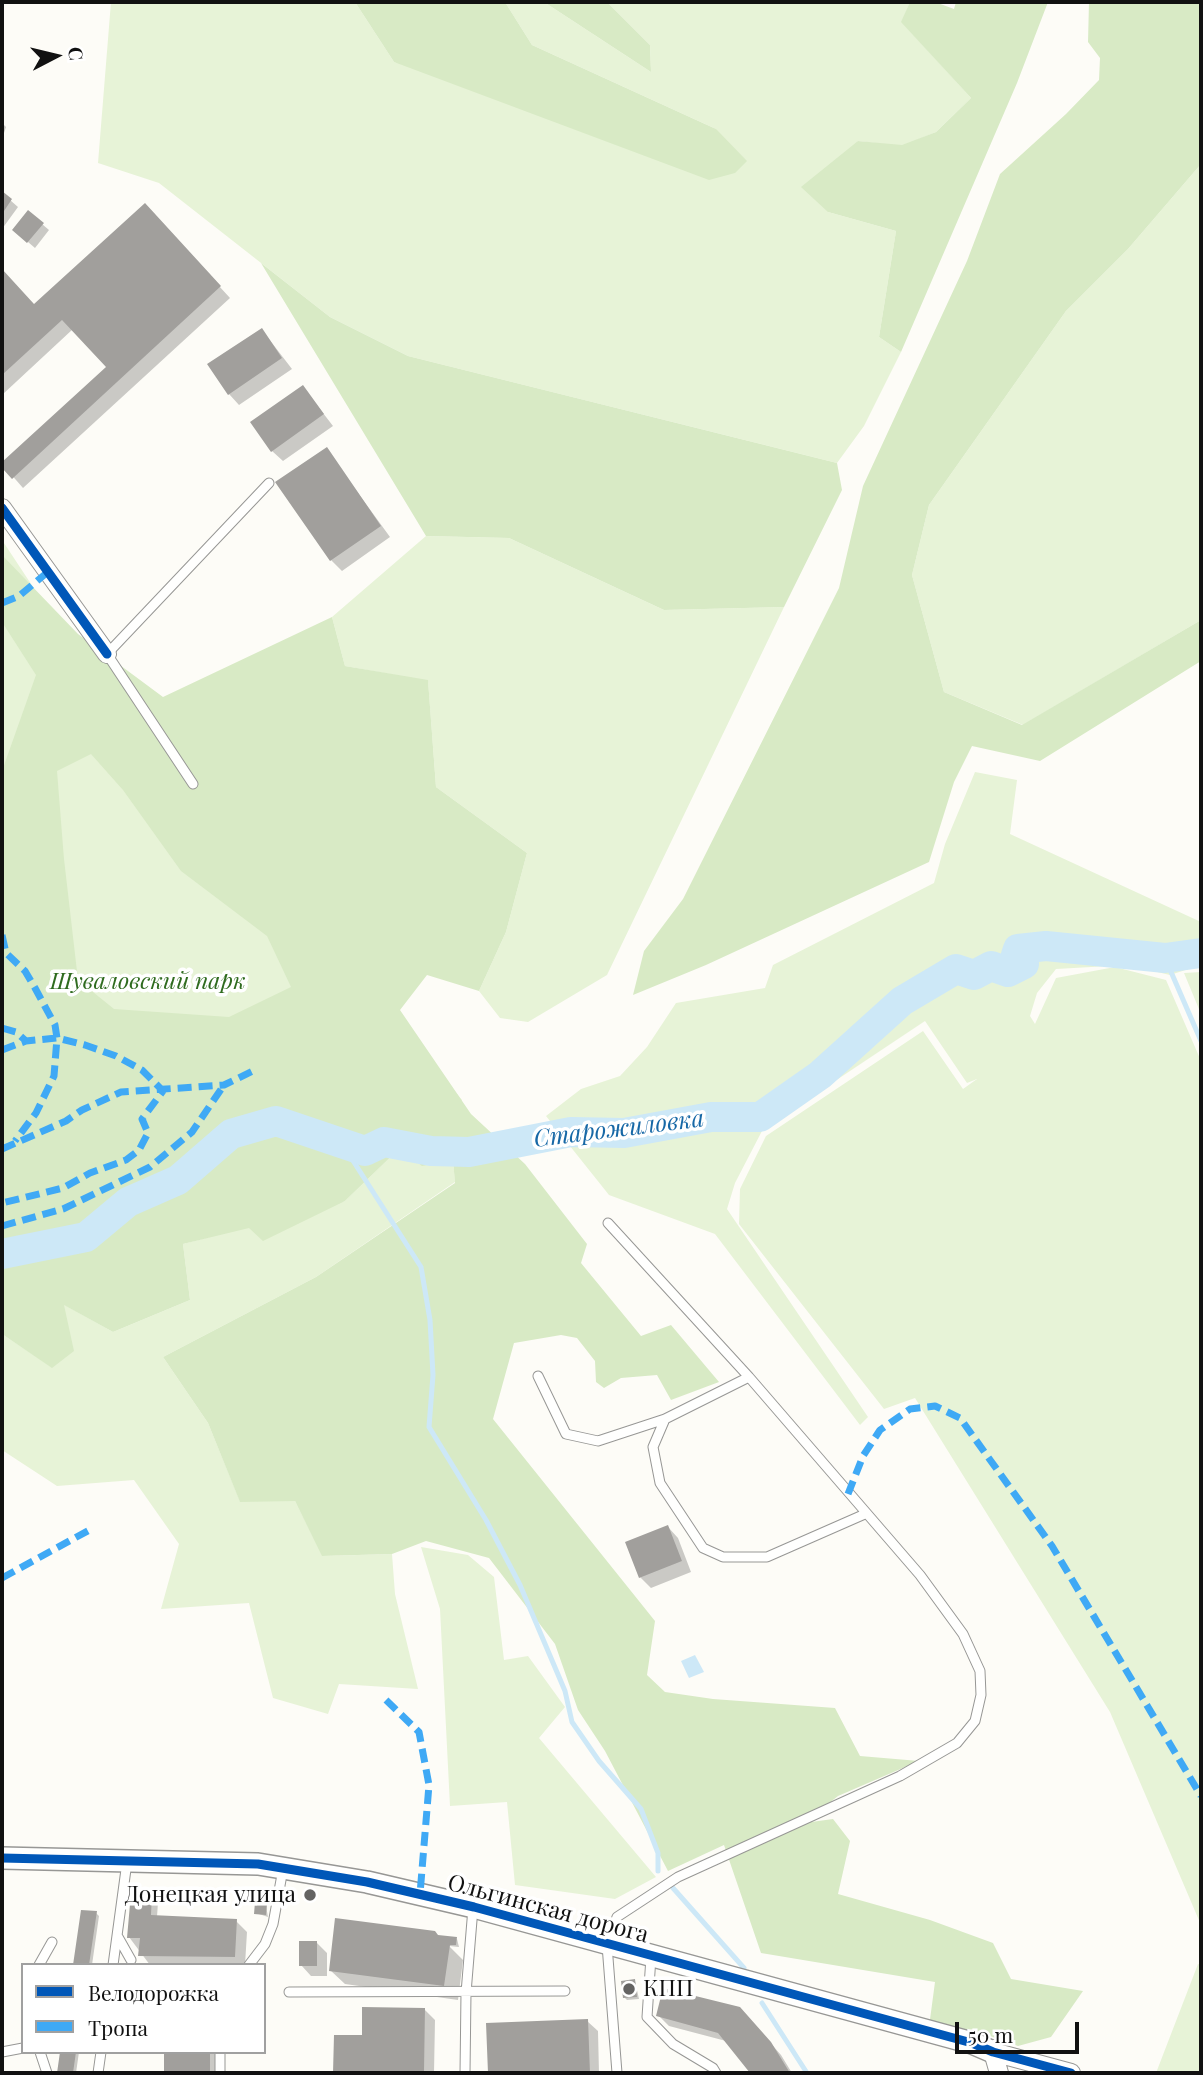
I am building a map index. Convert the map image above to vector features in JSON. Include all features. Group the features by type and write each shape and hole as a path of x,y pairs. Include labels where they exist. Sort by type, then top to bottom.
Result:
{"street":[{"path":"2,508 107,654"},
{"name":"Ольгинская дорога","path":"2,1858 128,1860 283,1868 367,1882 474,1907 972,2043 993,2052 1071,2073"},
{"path":"993,2052 999,2073"}],"lane":[{"path":"193,784 107,654 269,482"},
{"path":"608,1223 749,1377 920,1575 963,1634 980,1671 981,1695 975,1721 957,1743 900,1776 678,1877 617,1917 607,1945 617,2073"},
{"path":"538,1376 566,1434 598,1441 665,1419 749,1377"},
{"path":"665,1419 653,1447 660,1483 703,1548 723,1558 767,1557 865,1514"},
{"path":"113,1963 128,1860"},
{"path":"251,1963 265,1944 283,1868"},
{"path":"465,2073 466,1993 474,1907"},
{"path":"117,1936 131,1960"},
{"path":"40,1963 52,1942"},
{"path":"651,1957 647,2017 673,2044 713,2068 716,2073"},
{"path":"289,1992 565,1991"},
{"path":"2,2052 21,2048"},
{"path":"41,2054 47,2073"},
{"path":"98,2073 101,2054"},
{"path":"220,2054 220,2073"}],"green space":[{"path":"111,2 355,2 394,62 716,129 532,45 505,2 544,2 651,72 650,45 607,2 910,2 902,22 971,98 936,132 902,146 858,141 828,212 896,231 879,337 901,352 864,426 837,463 408,356 330,317 159,183 98,163"},
{"path":"355,2 505,2 532,45 716,129 747,161 735,173 709,180 394,62"},
{"path":"544,2 607,2 650,45 651,72"},
{"path":"910,2 935,2 954,9 956,2 1048,2 1017,83 901,352 879,337 896,231 828,212 801,187 858,141 902,145 936,132 971,98 901,22"},
{"path":"1089,2 1201,2 1201,164 1128,249 1066,311 929,505 912,575 944,692 1022,725 1201,620 1201,661 1040,761 972,746 954,782 929,862 706,965 633,995 644,951 683,899 839,588 863,486 967,261 1000,174 1099,80 1100,58 1088,42"},
{"path":"1201,164 1201,620 1023,725 944,692 912,575 929,505 1066,311 1128,249"},
{"path":"261,263 330,317 408,356 837,463 842,490 784,607 664,610 509,538 426,536"},
{"path":"426,536 509,538 664,610 784,607 607,975 528,1022 500,1018 479,991 506,932 527,853 436,787 428,681 345,666 332,617"},
{"name":"Шуваловский парк","path":"2,540 187,820 362,979 462,1100 454,1123 2,1214"},
{"path":"2,555 78,634 163,697 332,617 345,666 428,680 436,787 527,853 506,932 479,991 427,975 400,1010 471,1114 525,1164 587,1244 581,1263 641,1336 671,1325 719,1382 671,1400 657,1375 621,1378 604,1388 596,1382 595,1361 577,1338 561,1335 514,1343 493,1419 655,1621 647,1675 665,1692 713,1699 835,1708 860,1756 919,1761 838,1796 804,1823 833,1819 850,1841 838,1894 930,1920 993,1943 1011,1979 1083,1991 1051,2037 1018,2046 979,2032 929,2027 935,1982 761,1953 724,1845 668,1871 605,1751 578,1710 555,1644 489,1558 426,1541 392,1554 322,1556 295,1501 240,1502 208,1423 163,1357 316,1277 455,1183 453,1160 422,1166 400,1148 345,1201 263,1241 249,1228 183,1244 190,1300 113,1332 64,1305 74,1351 52,1368 2,1334 2,771 36,675 2,622","holes":["91,754 123,790 181,871 267,936 291,987 229,1017 114,1009 78,980 57,771"]},
{"path":"975,772 1017,780 1010,834 1201,922 1201,965 1170,975 1127,965 1056,969 1037,993 1030,1016 1035,1024 1056,978 1115,967 1166,980 1201,1061 1201,1925 1110,1712 915,1398 884,1409 739,1224 740,1189 766,1136 923,1031 963,1089 977,1079 967,1083 925,1021 763,1129 735,1183 727,1209 868,1417 860,1425 715,1234 609,1195 546,1116 581,1089 620,1076 647,1047 676,1003 765,988 773,965 934,883 945,844"},
{"path":"1201,972 1201,1014 1184,973"},
{"path":"400,1148 453,1160 455,1182 316,1277 163,1357 208,1423 240,1501 295,1501 323,1556 392,1554 395,1594 418,1689 339,1684 328,1714 273,1698 249,1603 161,1609 179,1544 134,1480 57,1486 2,1450 2,1334 52,1367 63,1304 113,1332 190,1300 183,1244 345,1201"},
{"path":"421,1547 468,1555 494,1577 504,1660 528,1656 565,1707 539,1738 656,1877 615,1899 515,1885 507,1802 450,1806 440,1609"},
{"path":"1198,1964 1201,1965 1201,2073 1156,2073"}],"water":[{"path":"695,1655 704,1672 689,1678 681,1661"}],"building":[{"path":"2,191 12,199 2,214"},
{"path":"145,203 221,286 12,479 2,468 2,462 106,367 62,320 2,375 2,269 34,304"},
{"path":"28,210 44,223 27,243 12,230"},
{"path":"262,328 282,358 228,395 207,364"},
{"path":"303,385 324,414 271,452 250,422"},
{"path":"327,447 381,526 330,561 275,482"},
{"path":"668,1525 682,1561 639,1578 625,1542"},
{"path":"131,1893 152,1894 151,1915 237,1919 235,1957 138,1956 140,1938 127,1938"},
{"path":"255,1902 267,1904 266,1915 254,1914"},
{"path":"81,1910 97,1911 89,1963 73,1963"},
{"path":"335,1918 435,1931 438,1935 457,1937 456,1945 450,1945 444,1986 329,1971"},
{"path":"299,1941 317,1941 317,1966 299,1966"},
{"name":"КПП","path":"635,1979 637,1997 623,1998 621,1981"},
{"path":"663,1988 740,2007 771,2042 790,2073 750,2073 718,2033 656,2016"},
{"path":"362,2007 425,2008 424,2073 333,2073 334,2035 362,2035"},
{"path":"588,2019 590,2073 488,2073 486,2023"},
{"path":"60,2054 76,2054 73,2073 57,2073"},
{"path":"164,2054 210,2054 210,2073 164,2073"}],"waterway":[{"name":"Старожиловка","path":"2,1254 86,1237 128,1202 178,1180 231,1134 276,1121 365,1151 384,1142 431,1151 469,1152 571,1132 624,1133 711,1117 760,1117 820,1075 902,1001 956,969 974,975 991,966 1008,972 1024,964 1016,955 1018,949 1046,946 1165,958 1201,953"},
{"path":"1165,958 1201,1041"},
{"path":"343,1145 421,1267 430,1320 433,1375 429,1427 486,1520 520,1585 565,1691 572,1722 599,1761 641,1809 658,1853 658,1871"},
{"path":"673,1888 744,1968"},
{"path":"762,2003 807,2073"}],"marked path":[{"path":"2,603 19,596 49,571"},
{"path":"2,935 6,953 25,971 55,1025 57,1038 54,1076 36,1113 15,1141"},
{"path":"2,1028 16,1032 26,1041"},
{"path":"2,1050 26,1041 57,1038 85,1045 116,1056 142,1070 163,1091 142,1119 148,1133 139,1150 126,1160 90,1173 63,1188 2,1203"},
{"path":"2,1149 66,1121 82,1110 121,1092 224,1085 255,1070"},
{"path":"2,1226 63,1209 150,1167 192,1132 224,1085"},
{"path":"848,1494 863,1456 880,1430 910,1409 935,1406 960,1418 1052,1546 1201,1796"},
{"path":"2,1578 93,1528"},
{"path":"386,1700 419,1732 429,1785 420,1894"}],"cycle path":[{"path":"2,508 107,654"},
{"path":"2,1858 258,1864 367,1882 474,1907 972,2043 993,2052 1071,2073"}],"place":[{"name":"Донецкая улица","path":"310,1895"},
{"name":"КПП","path":"629,1989"}]}
